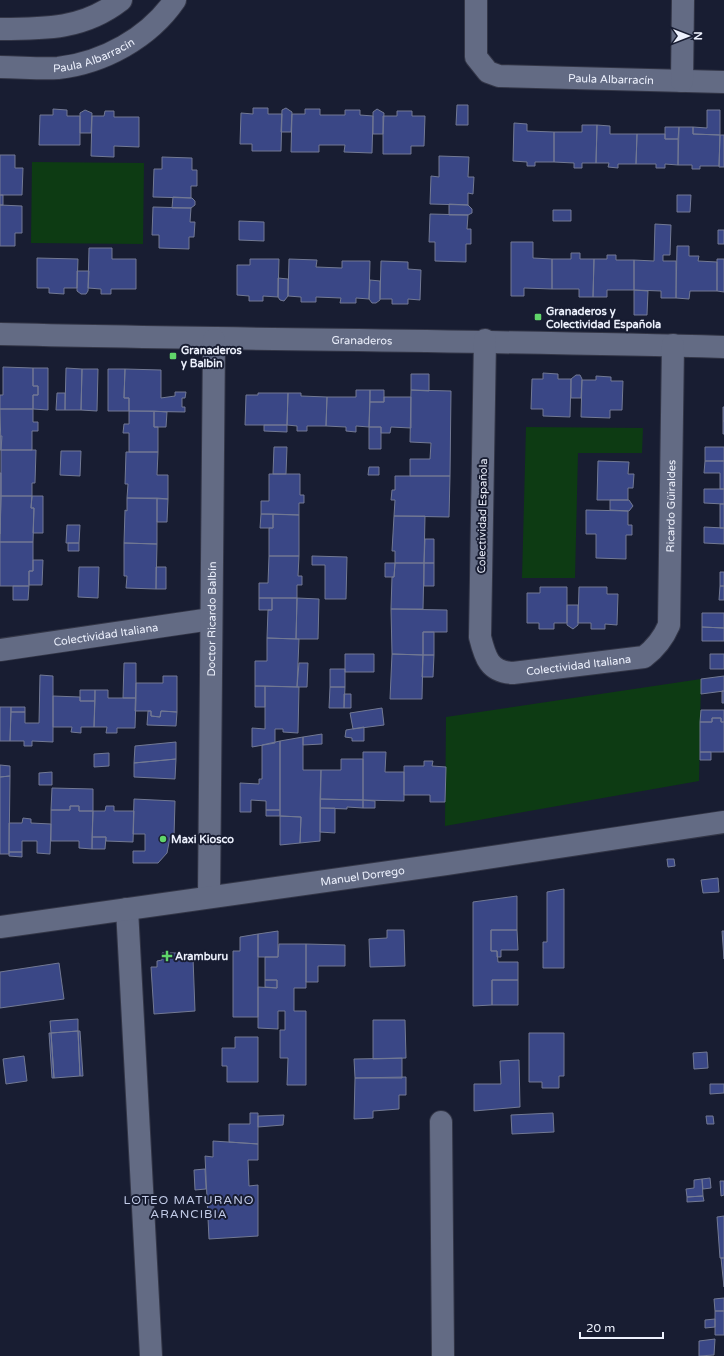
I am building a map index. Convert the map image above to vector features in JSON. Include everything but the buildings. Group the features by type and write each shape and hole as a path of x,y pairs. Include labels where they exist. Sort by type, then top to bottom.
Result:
{"street":[{"path":"0,29 68,26 88,20 107,11 122,0"},
{"name":"Paula Albarracín","path":"476,0 476,57 488,72 499,76 724,82"},
{"path":"682,81 683,0"},
{"name":"Paula Albarracín","path":"0,67 58,68 91,61 126,45 140,36 173,2"},
{"name":"Granaderos","path":"0,334 214,340 485,340 724,346"},
{"name":"Doctor Ricardo Balbín","path":"209,897 214,340"},
{"name":"Colectividad Española","path":"485,340 480,637 485,658 495,669 504,673 513,673"},
{"name":"Ricardo Güiraldes","path":"644,657 663,639 669,625 673,345"},
{"name":"Colectividad Italiana","path":"0,650 211,619"},
{"name":"Colectividad Italiana","path":"513,673 644,657"},
{"name":"Manuel Dorrego","path":"0,927 724,822"},
{"path":"127,909 151,1356"},
{"path":"440,1122 443,1356"}],"green space":[{"path":"32,162 144,163 143,244 31,243"},
{"path":"526,427 643,428 642,453 578,453 575,578 522,578"},
{"path":"701,679 699,781 445,826 446,717"}],"place":[{"name":"Granaderos y Colectividad Española","path":"538,317"},
{"name":"Granaderos y Balbin","path":"173,356"},
{"name":"Maxi Kiosco","path":"163,839"},
{"name":"Aramburu","path":"167,956"}],"district":[{"name":"LOTEO MATURANO ARANCIBIA","path":"189,1207"}]}
